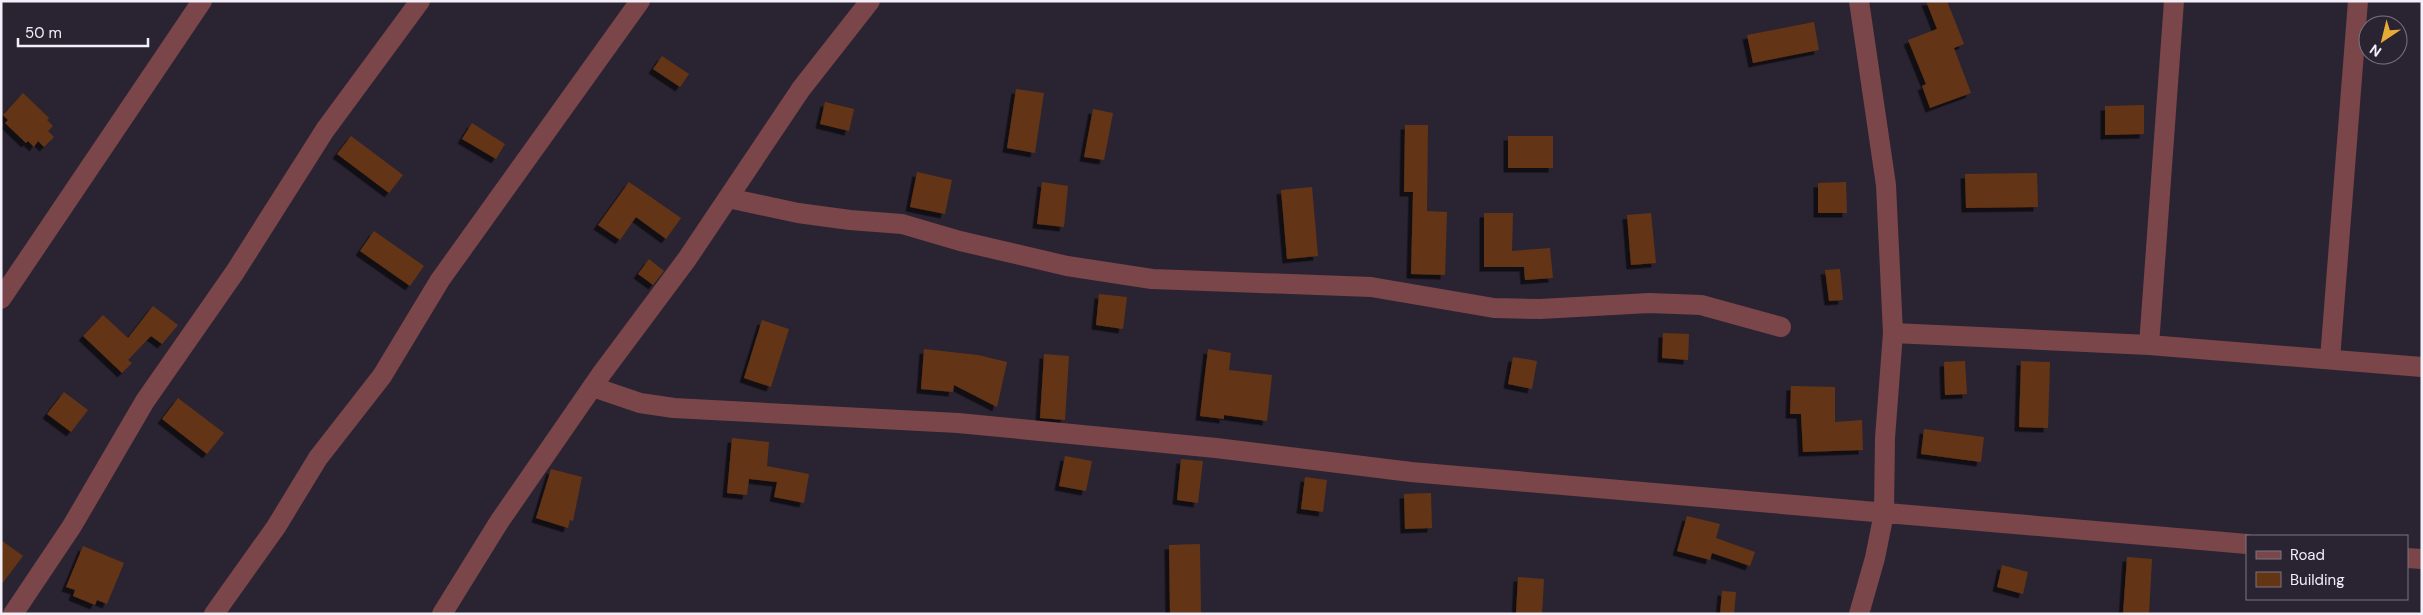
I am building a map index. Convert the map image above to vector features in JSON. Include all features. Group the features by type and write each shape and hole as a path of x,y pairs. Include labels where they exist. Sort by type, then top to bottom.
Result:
{"street":[{"path":"1,299 202,1"},
{"path":"13,614 72,526 145,401 235,272 325,130 420,1"},
{"path":"214,614 276,527 318,458 382,376 440,280 640,1"},
{"path":"442,614 499,522 593,387 686,259 801,89 870,1"},
{"path":"1859,1 1886,185 1893,334 1885,438 1884,513 1875,558 1859,614"},
{"path":"2149,345 2174,1"},
{"path":"2330,359 2358,1"},
{"path":"728,198 816,215 902,224 960,241 1067,266 1152,279 1371,287 1494,308 1540,309 1650,303 1701,305 1781,327"},
{"path":"1893,334 2149,345 2422,367"},
{"path":"593,387 640,403 674,408 958,423 1216,448 1411,472 2246,544"},
{"path":"2408,558 2422,559"}],"building":[{"path":"1926,1 1947,1 1964,44 1954,48 1971,93 1930,108 1922,86 1926,84 1908,40 1937,29"},
{"path":"1814,22 1819,50 1753,63 1747,35"},
{"path":"662,56 689,74 680,87 653,69"},
{"path":"1016,89 1044,93 1035,153 1007,148"},
{"path":"23,93 49,118 47,120 53,126 48,131 54,137 44,147 38,141 34,147 28,141 26,143 5,123 8,120 3,115"},
{"path":"825,102 854,109 849,131 820,124"},
{"path":"2144,105 2144,134 2105,135 2105,106"},
{"path":"1093,109 1113,113 1104,160 1084,157"},
{"path":"472,123 505,144 496,159 462,139"},
{"path":"1405,125 1428,125 1427,211 1447,212 1445,275 1411,274 1413,192 1404,192"},
{"path":"351,136 403,175 389,193 337,154"},
{"path":"1508,136 1553,136 1553,168 1508,168"},
{"path":"917,172 952,180 945,214 910,207"},
{"path":"2037,173 2038,207 1966,208 1965,174"},
{"path":"629,182 681,218 666,239 636,217 620,240 598,225"},
{"path":"1042,182 1068,186 1064,227 1037,224"},
{"path":"1846,182 1847,213 1818,213 1818,183"},
{"path":"1312,187 1318,256 1287,259 1281,190"},
{"path":"1484,213 1513,213 1512,251 1550,248 1553,278 1525,280 1524,267 1484,267"},
{"path":"1651,213 1656,263 1631,265 1627,215"},
{"path":"374,231 424,266 410,286 360,251"},
{"path":"649,259 664,271 653,285 638,274"},
{"path":"1840,269 1843,300 1829,301 1825,270"},
{"path":"1099,294 1127,297 1123,329 1096,325"},
{"path":"153,306 178,325 162,344 151,336 128,360 132,363 122,373 83,336 103,315 128,338"},
{"path":"762,320 789,329 771,387 744,378"},
{"path":"1663,333 1689,334 1688,360 1662,358"},
{"path":"924,349 978,355 1007,362 997,407 954,385 953,392 921,389"},
{"path":"1208,349 1231,353 1229,370 1272,375 1267,421 1224,415 1224,419 1200,416"},
{"path":"1044,354 1069,356 1065,420 1040,418"},
{"path":"1513,357 1537,361 1532,389 1508,384"},
{"path":"1965,361 1967,394 1945,395 1944,362"},
{"path":"2021,361 2050,362 2048,428 2019,427"},
{"path":"1791,386 1835,387 1835,422 1862,420 1863,450 1803,452 1801,414 1790,414"},
{"path":"64,392 88,410 71,432 47,414"},
{"path":"178,398 224,433 207,454 162,419"},
{"path":"1924,429 1984,437 1981,462 1921,454"},
{"path":"732,438 769,442 767,466 809,474 804,503 774,497 777,482 749,479 747,495 727,493"},
{"path":"1065,456 1092,461 1086,491 1059,486"},
{"path":"1181,459 1203,461 1198,503 1177,500"},
{"path":"551,469 582,477 573,521 570,520 568,528 536,518"},
{"path":"1305,477 1327,480 1323,512 1301,509"},
{"path":"1431,493 1432,528 1405,529 1404,494"},
{"path":"1687,516 1720,524 1716,538 1755,552 1750,566 1712,553 1710,560 1677,551"},
{"path":"1,540 23,556 1,585"},
{"path":"1200,544 1201,614 1170,614 1169,545"},
{"path":"83,546 124,563 107,604 97,600 95,605 73,596 75,590 66,587"},
{"path":"2127,557 2152,559 2149,614 2123,614"},
{"path":"2002,565 2028,572 2023,594 1997,587"},
{"path":"1518,577 1544,579 1542,614 1516,614"},
{"path":"1722,591 1736,592 1734,614 1720,614"}]}
